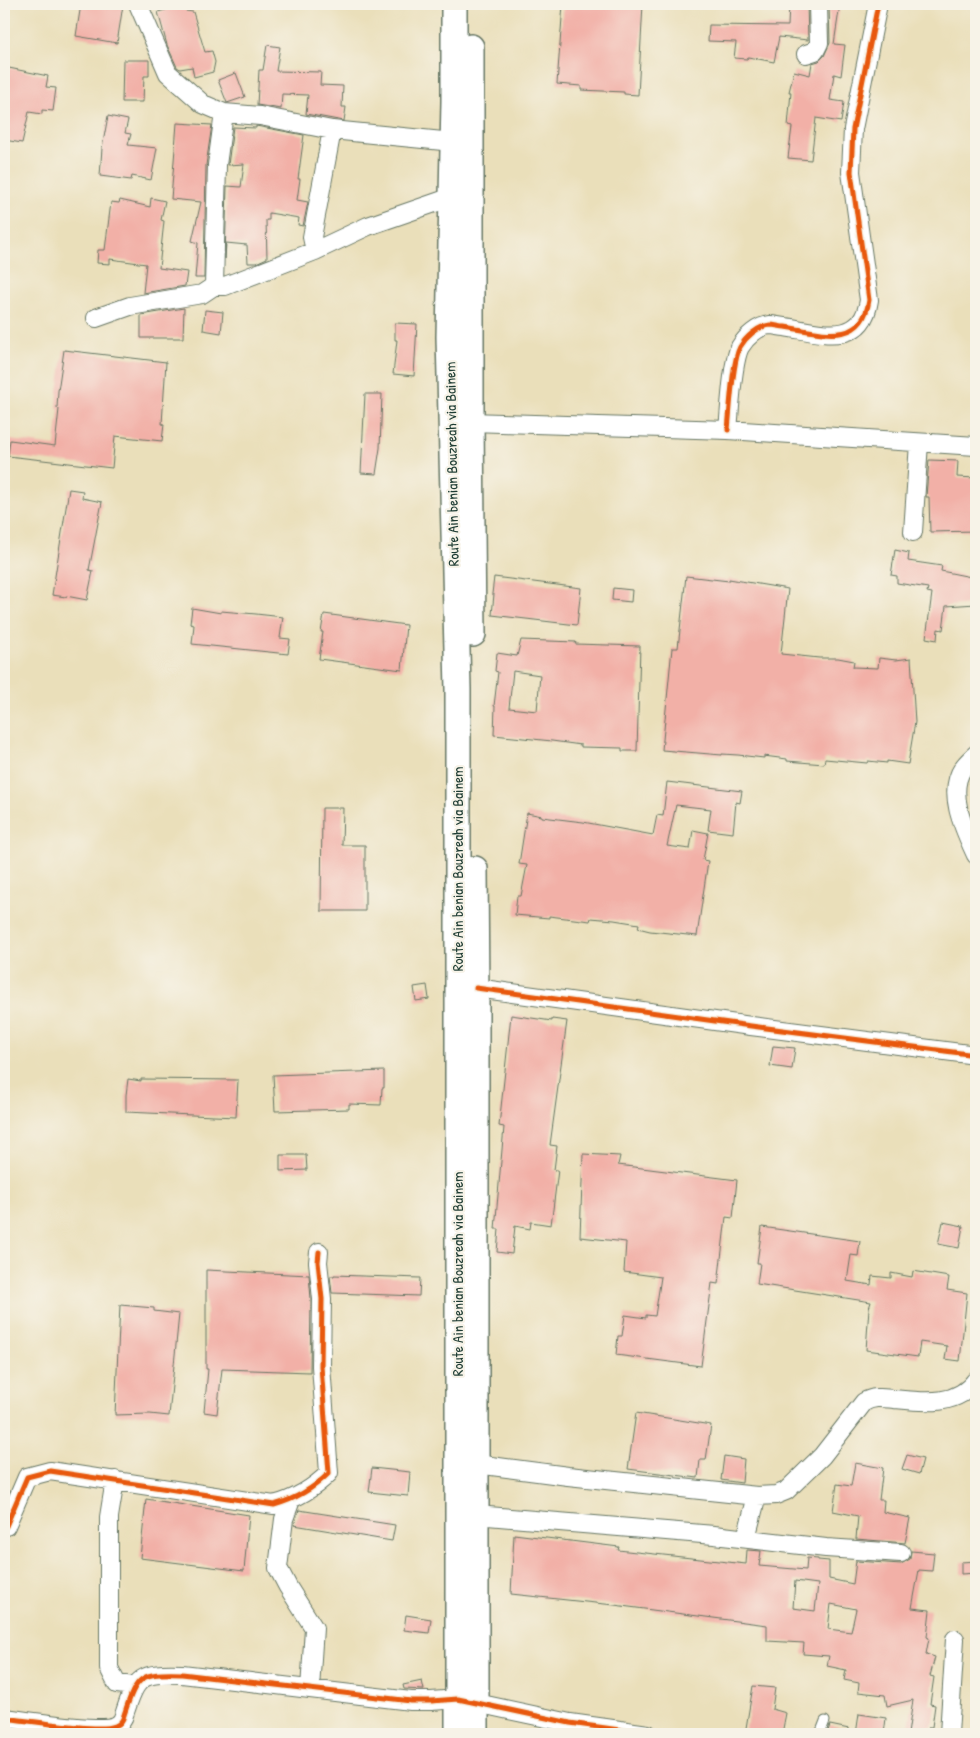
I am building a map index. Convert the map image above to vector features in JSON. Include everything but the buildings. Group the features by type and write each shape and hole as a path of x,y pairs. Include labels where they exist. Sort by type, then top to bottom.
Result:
{"main road":[{"name":"Route Ain benian Bouzreah via Bainem","path":"454,4 449,337 458,689 467,1701 476,1734"},
{"name":"Route Ain benian Bouzreah via Bainem","path":"458,1734 467,1701 476,1515 476,988 471,422 472,120 470,4"}],"street":[{"path":"138,4 168,72 203,104 224,113 260,116 332,130 453,142"},
{"path":"806,54 815,51 819,43 818,4"},
{"path":"728,430 736,360 740,348 747,337 758,329 770,325 833,334 844,333 854,329 862,321 867,311 869,300 851,172 851,150 854,122 878,4"},
{"path":"214,286 217,165 224,113"},
{"path":"315,251 312,237 332,130"},
{"path":"96,318 130,306 202,294 214,286 224,286 315,251 368,226 452,197"},
{"path":"471,422 728,430 976,446"},
{"path":"913,532 919,443"},
{"path":"976,754 962,769 956,788 961,822 976,855"},
{"path":"476,988 976,1055"},
{"path":"4,1526 6,1526 27,1478 50,1471 274,1505 291,1500 318,1485 329,1473 320,1366 322,1299 318,1262 319,1252"},
{"path":"476,1464 568,1476 757,1496 776,1494 786,1491 822,1456 852,1416 869,1400 884,1398 930,1402 943,1400 959,1395 970,1388 976,1380"},
{"path":"115,1480 109,1517 109,1668 117,1684 134,1686"},
{"path":"746,1538 757,1496"},
{"path":"291,1500 284,1519 278,1568 288,1588 314,1628 310,1689"},
{"path":"476,1515 746,1538 826,1548 901,1553"},
{"path":"949,1734 955,1639"},
{"path":"4,1718 110,1728 118,1726 122,1721 134,1686 142,1678 157,1674 182,1674 411,1700 467,1701 570,1723 648,1734"}],"lane":[{"path":"820,1734 825,1721"}],"cycle path":[{"path":"728,430 733,375 737,354 749,336 761,327 770,325 837,333 848,331 858,325 865,315 869,300 851,172 853,129 878,4"},
{"path":"476,988 976,1055"},
{"path":"4,1526 6,1526 27,1477 50,1471 274,1505 290,1500 323,1479 329,1473 321,1366 322,1299 318,1262 319,1252"},
{"path":"4,1718 79,1727 107,1728 119,1724 122,1720 133,1692 142,1679 157,1674 182,1674 411,1701 458,1699 570,1723 648,1734"}]}
